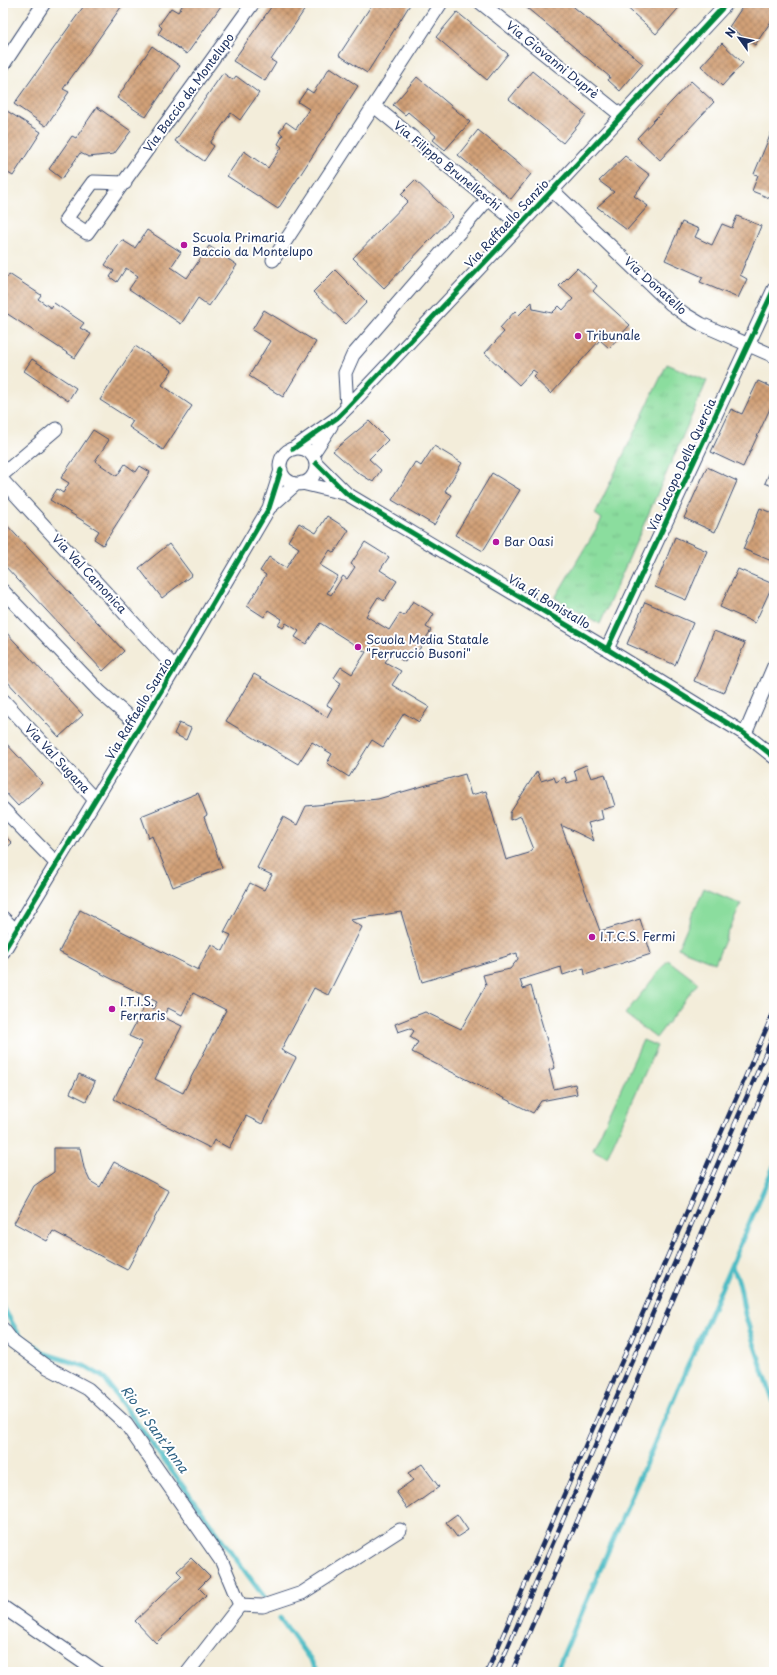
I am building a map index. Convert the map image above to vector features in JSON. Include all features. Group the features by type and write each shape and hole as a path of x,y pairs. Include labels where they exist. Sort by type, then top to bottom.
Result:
{"street":[{"name":"Via Baccio da Montelupo","path":"125,183 93,182 66,219 87,233 125,183 253,3"},
{"path":"273,260 441,3"},
{"name":"Via Giovanni Duprè","path":"482,3 622,116"},
{"name":"Via Raffaello Sanzio","path":"269,508 299,483 311,478 316,468 314,459 337,418 553,191 727,3"},
{"path":"3,65 42,4"},
{"name":"Via Filippo Brunelleschi","path":"374,106 520,225"},
{"name":"Via Donatello","path":"553,191 671,304 701,324 774,356"},
{"path":"346,408 345,373 352,355 488,199"},
{"name":"Via Jacopo Della Quercia","path":"607,648 774,289"},
{"name":"Via Raffaello Sanzio","path":"3,952 175,668 269,508 281,470 281,459 284,454 337,418"},
{"path":"3,474 56,429"},
{"path":"293,449 304,449 314,459"},
{"name":"Via di Bonistallo","path":"314,459 347,494 607,648 745,734 774,757"},
{"path":"281,470 286,479 299,483"},
{"name":"Via Val Camonica","path":"3,481 175,668"},
{"name":"Via di Bonistallo","path":"299,483 347,494"},
{"path":"3,590 100,692 140,726"},
{"path":"745,734 774,666"},
{"name":"Via Val Sugana","path":"3,700 95,800"},
{"path":"3,809 56,864"},
{"path":"3,918 16,931"},
{"path":"3,1329 13,1342 47,1367 88,1389 126,1424 222,1562 240,1605"},
{"path":"240,1605 263,1606 302,1593 400,1530"},
{"path":"188,1672 240,1605"},
{"path":"3,1607 97,1672"}],"green space":[{"path":"667,364 707,381 600,624 555,598 602,519 595,514"},
{"path":"704,888 741,904 715,963 678,948"},
{"path":"668,960 698,983 656,1038 625,1014"},
{"path":"643,1040 657,1046 607,1157 593,1150"}],"building":[{"path":"86,3 124,3 63,89 69,92 46,126 14,104"},
{"path":"184,3 223,3 187,54 158,34 162,28 159,25 171,8 178,12"},
{"path":"274,3 309,3 271,60 276,63 265,81 233,61"},
{"path":"373,3 411,3 367,73 339,55"},
{"path":"521,3 569,3 643,64 620,91 608,80 610,77"},
{"path":"622,3 683,3 656,34"},
{"path":"745,3 774,3 774,17 755,45 729,27"},
{"path":"457,12 508,54 487,80 436,37"},
{"path":"722,43 743,63 722,86 701,66"},
{"path":"152,46 180,66 146,117 117,98"},
{"path":"330,67 358,86 278,209 227,176 244,151 268,168 282,147 278,144 283,135 279,132 286,122 296,129 309,109 298,102 307,89 313,93"},
{"path":"532,71 586,115 563,143 509,99"},
{"path":"223,73 233,80 236,76 259,93 240,120 231,113 210,143 214,146 204,161 175,141"},
{"path":"417,77 470,122 445,150 433,140 436,136 408,112 405,115 393,105"},
{"path":"691,81 714,102 660,160 637,138"},
{"path":"97,107 131,131 114,154 89,157 80,153 62,179 49,169 72,136 76,138"},
{"path":"7,111 41,132 13,176 3,170 3,118"},
{"path":"774,126 774,200 752,191 758,175 754,174"},
{"path":"478,130 531,174 511,199 458,155"},
{"path":"625,156 650,175 634,196 648,206 627,230 597,207 614,192 599,181"},
{"path":"415,180 453,216 384,288 353,258 408,201 401,194"},
{"path":"737,216 761,226 740,275 747,279 738,298 700,282 703,277 665,260 682,222 699,229 695,237 712,245 722,224 732,228"},
{"name":"Scuola Primaria Baccio da Montelupo","path":"147,230 181,252 171,267 187,278 209,246 237,265 209,306 198,298 181,324 129,289 138,276 126,268 117,282 110,277 114,271 105,265 122,240 135,248"},
{"path":"577,268 597,286 593,291 630,325 609,348 600,340 551,394 533,377 537,373 533,370 519,385 485,353 504,332 500,328 515,311 519,315 532,302 533,309 552,313 559,306 563,310 573,299 559,286"},
{"path":"335,270 367,302 346,324 313,292"},
{"path":"9,274 41,295 38,299 51,308 54,303 84,323 80,328 91,334 75,358 3,311 3,275 7,278"},
{"path":"264,310 316,342 283,397 249,376 270,341 252,330"},
{"path":"135,346 172,370 162,385 192,406 163,450 129,427 133,421 100,400"},
{"path":"32,359 76,388 68,401 24,371"},
{"path":"758,381 774,388 774,400 743,467 711,452 731,409 742,414"},
{"path":"369,421 388,440 369,459 381,470 373,482 357,472 333,451"},
{"path":"93,430 109,440 95,461 117,476 125,464 136,472 140,466 150,472 103,545 94,539 99,531 50,500 57,489 63,493 69,483 61,478"},
{"path":"434,446 462,463 445,491 452,495 434,525 392,500 415,462 421,466"},
{"path":"774,462 774,487 765,483"},
{"path":"707,467 737,481 715,532 684,518"},
{"path":"492,473 520,490 483,551 455,535"},
{"path":"760,508 774,514 774,562 743,549"},
{"path":"327,516 349,530 334,553 330,550 320,565 338,576 327,593 331,595 343,576 347,579 355,567 351,564 365,542 389,557 380,570 397,581 384,601 378,597 366,616 389,630 400,613 404,616 413,601 434,614 426,627 431,630 417,653 412,650 405,662 391,654 385,662 401,671 392,685 429,707 419,722 404,713 383,747 372,740 349,777 327,763 332,754 312,742 298,764 226,721 254,674 327,717 332,708 327,705 341,683 334,678 341,667 352,674 366,652 320,623 306,644 295,637 299,631 286,623 283,628 278,625 282,619 268,610 264,617 247,606 266,575 260,571 269,557 286,568 299,548 288,541 299,523 316,533"},
{"path":"3,521 124,651 103,671 3,564"},
{"path":"675,537 707,551 686,600 655,587"},
{"path":"169,544 192,575 162,598 139,568"},
{"path":"738,569 773,584 755,623 720,607"},
{"path":"645,602 693,623 675,665 627,644"},
{"path":"3,629 83,715 59,737 3,677"},
{"path":"714,631 745,643 724,693 694,681"},
{"path":"179,723 191,728 186,740 174,734"},
{"path":"3,740 43,783 18,806 3,790"},
{"path":"586,765 591,778 605,774 615,806 601,810 603,819 588,823 594,841 561,825 600,931 640,919 651,954 585,975 584,968 563,975 561,967 520,980 523,989 531,986 555,1068 549,1070 554,1089 575,1084 577,1094 541,1101 533,1113 412,1052 418,1042 410,1037 414,1031 410,1028 398,1032 395,1024 425,1012 461,1029 486,985 483,975 510,969 518,959 517,953 422,982 401,912 350,920 362,927 328,995 314,988 281,1050 296,1058 262,1124 246,1116 229,1148 214,1140 210,1148 114,1099 142,1042 129,1036 145,1005 153,1009 157,1002 59,952 80,910 198,970 211,944 223,951 231,935 224,932 250,883 264,890 272,875 257,868 283,817 297,825 306,806 378,799 465,774 471,795 486,791 506,860 529,853 533,847 521,816 510,820 510,813 537,771 541,781 554,777 556,782 565,777 567,783 577,780 574,770","holes":["193,993 226,1010 183,1093 155,1079 182,1026 163,1017 168,1008 182,1015"]},
{"path":"198,793 207,815 204,817 222,868 173,887 152,836 149,838 141,816"},
{"path":"3,834 12,843 3,851"},
{"path":"79,1074 95,1082 86,1101 70,1093"},
{"path":"54,1148 80,1148 84,1168 90,1181 100,1187 114,1162 169,1191 127,1270 53,1231 47,1241 14,1223 34,1186 54,1172"},
{"path":"422,1464 439,1487 408,1509 396,1492 413,1480 408,1473"},
{"path":"457,1514 468,1530 457,1537 446,1522"},
{"path":"191,1558 210,1577 199,1588 206,1595 156,1643 135,1621 182,1576 177,1571"}],"waterway":[{"path":"556,1672 774,1166"},
{"path":"731,1267 735,1272 739,1283 745,1314 774,1402"},
{"name":"Rio di Sant'Anna","path":"3,1307 19,1335 46,1354 84,1366 103,1377 264,1597"},
{"name":"Rio di Sant'Anna","path":"280,1618 319,1672"}],"railway":[{"path":"487,1672 774,1011"},
{"path":"497,1672 774,1034"},
{"path":"512,1672 774,1066"}],"cycle path":[{"path":"293,449 337,418 347,408 727,3"},
{"path":"607,649 774,289"},
{"path":"316,463 347,494 607,649 745,734 774,757"},
{"path":"3,952 175,668 269,508 281,470"}],"place":[{"name":"Scuola Primaria Baccio da Montelupo","path":"184,245"},
{"name":"Tribunale","path":"578,336"},
{"name":"Bar Oasi","path":"496,542"},
{"name":"Scuola Media Statale \"Ferruccio Busoni\"","path":"358,647"},
{"name":"I.T.C.S. Fermi","path":"592,937"},
{"name":"I.T.I.S. Ferraris","path":"112,1009"}]}
